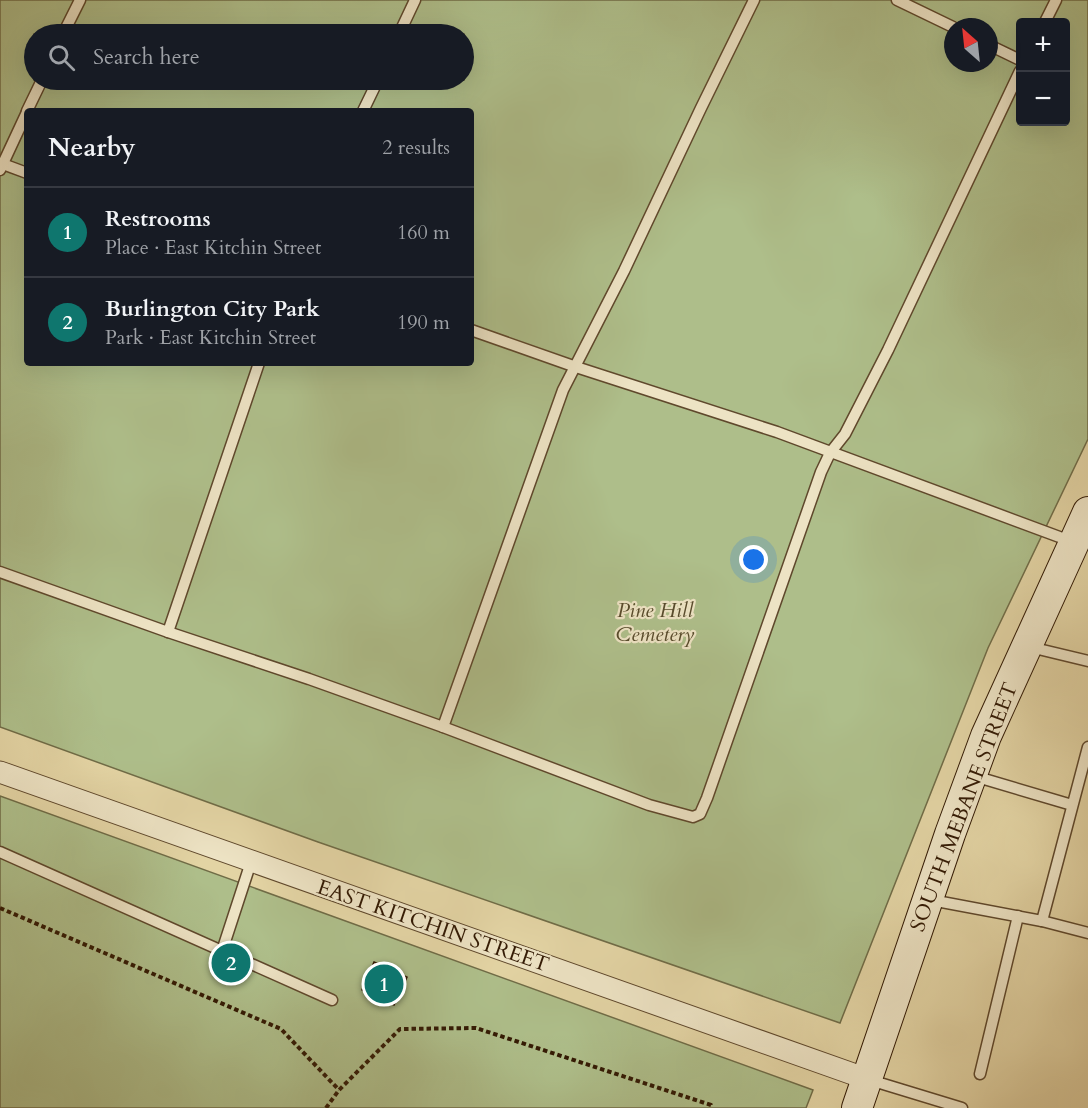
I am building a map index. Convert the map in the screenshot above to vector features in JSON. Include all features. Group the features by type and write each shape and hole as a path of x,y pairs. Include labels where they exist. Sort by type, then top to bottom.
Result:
{"street":[{"name":"SOUTH MEBANE STREET","path":"856,1108 927,899 986,736 1026,646 1081,533"},
{"name":"EAST KITCHIN STREET","path":"0,771 867,1079"}],"lane":[{"path":"68,24 80,0"},
{"path":"404,24 415,0"},
{"path":"443,727 563,390 754,0"},
{"path":"897,0 944,23"},
{"path":"1047,18 1056,0"},
{"path":"998,49 1016,58"},
{"path":"0,572 443,727 649,805 693,817 700,814 821,472 830,453 845,434 888,350 1020,72"},
{"path":"28,108 37,90"},
{"path":"364,108 373,90"},
{"path":"24,117 1,166 24,172"},
{"path":"474,331 576,367 777,432 950,495 1081,533"},
{"path":"168,632 258,366"},
{"path":"1026,646 1088,661"},
{"path":"1042,921 1088,747"},
{"path":"971,775 1072,805"},
{"path":"0,852 332,999"},
{"path":"222,951 251,862"},
{"path":"927,899 1042,921 1088,933"},
{"path":"981,1074 1018,916"},
{"path":"867,1079 962,1108"}],"path":[{"path":"0,908 281,1029 339,1090"},
{"path":"326,1108 339,1090 400,1029 476,1028 711,1105 712,1108"}],"green space":[{"name":"Pine Hill Cemetery","path":"0,0 1088,0 1088,439 988,648 840,1023 318,842 0,727"},
{"path":"0,796 813,1090 806,1108 0,1108"}],"building":[{"path":"374,962 407,977 394,1005 362,990"}],"place":[{"name":"Burlington City Park","path":"231,963"},
{"name":"Restrooms","path":"384,984"}]}
